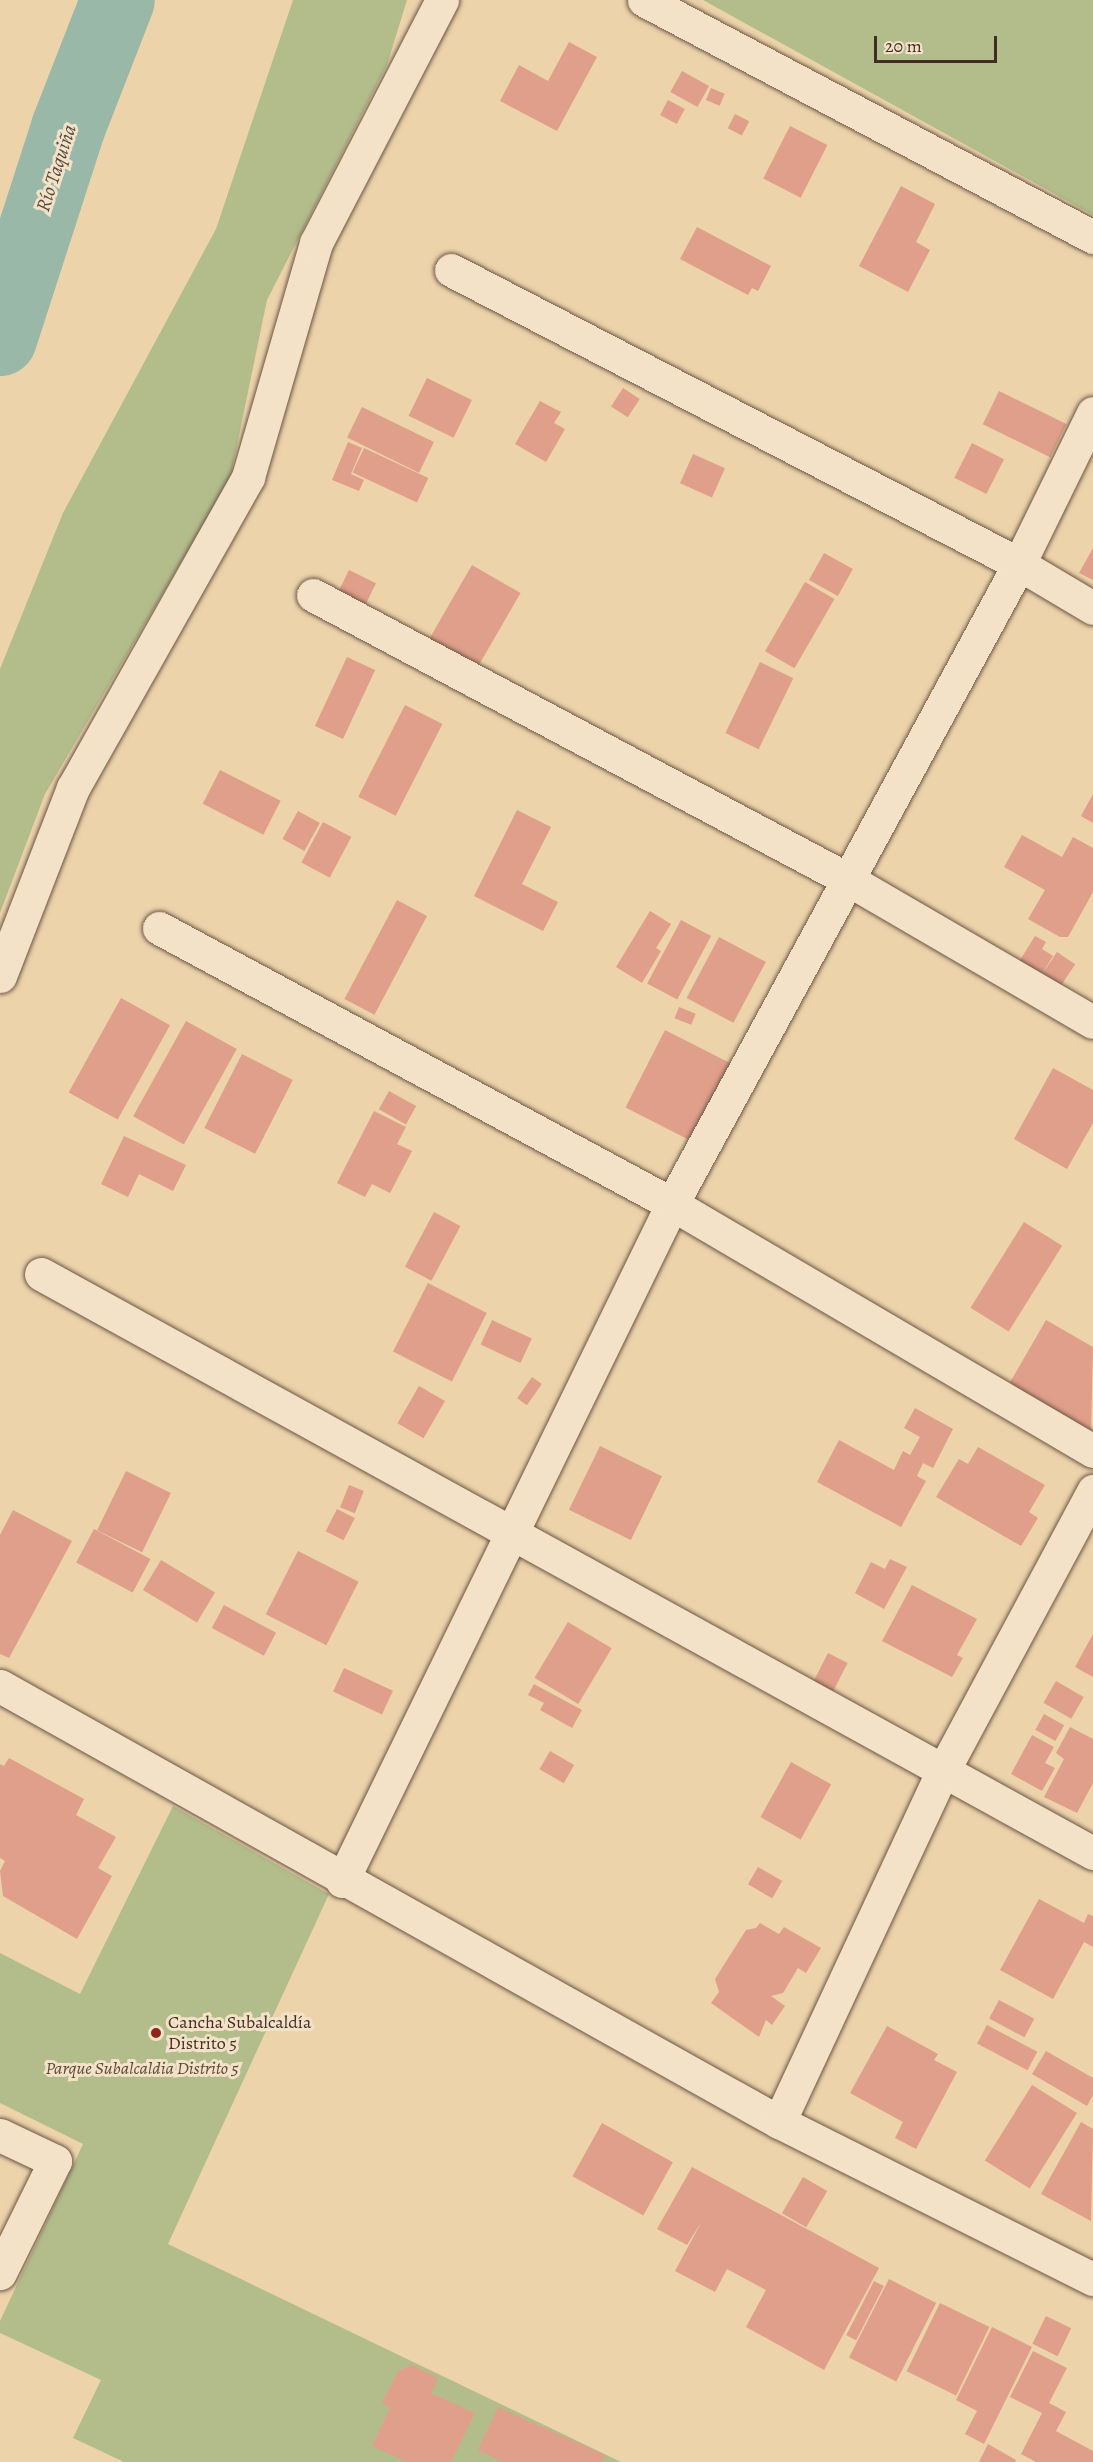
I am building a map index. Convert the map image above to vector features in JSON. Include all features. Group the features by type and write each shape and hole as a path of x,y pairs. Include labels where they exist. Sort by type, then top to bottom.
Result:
{"street":[{"path":"0,976 73,789 248,477 316,243 442,0"},
{"path":"644,0 1093,237"},
{"path":"451,270 1019,564 1093,608"},
{"path":"342,1881 511,1530 672,1204 1019,564 1093,413"},
{"path":"313,595 849,880 1093,1022"},
{"path":"159,928 672,1204 1093,1451"},
{"path":"41,1274 511,1530 1093,1853"},
{"path":"779,2122 942,1771 1093,1491"},
{"path":"0,1686 342,1881 779,2122 1093,2279"},
{"path":"0,2135 55,2161 0,2273"}],"green space":[{"path":"293,0 407,0 387,65 267,300 230,479 45,794 0,913 0,669 63,513 216,229"},
{"path":"703,0 1093,0 1093,215"},
{"name":"Parque Subalcaldia Distrito 5","path":"173,1806 329,1894 168,2244 621,2462 124,2462 73,2438 101,2380 0,2333 0,2321 83,2144 0,2103 0,1953 80,1994"}],"building":[{"path":"569,42 597,57 557,131 500,101 519,65 548,81"},
{"path":"682,71 709,86 697,107 670,92"},
{"path":"711,88 725,94 720,106 706,100"},
{"path":"668,100 685,109 677,124 660,115"},
{"path":"735,114 749,121 742,136 728,128"},
{"path":"790,126 827,145 801,198 763,179"},
{"path":"901,186 935,204 916,242 930,250 908,292 859,266"},
{"path":"697,227 771,266 758,291 752,288 748,295 680,259"},
{"path":"427,378 472,400 454,438 409,416"},
{"path":"623,388 640,399 628,417 611,406"},
{"path":"999,391 1066,424 1050,457 983,424"},
{"path":"540,401 561,412 554,423 565,429 546,462 515,444"},
{"path":"362,407 434,442 419,473 347,438"},
{"path":"348,442 362,448 351,474 364,480 359,491 332,480"},
{"path":"972,443 1004,459 986,494 954,478"},
{"path":"364,448 428,478 417,502 353,472"},
{"path":"693,454 725,468 712,497 680,483"},
{"path":"1093,548 1093,580 1079,573"},
{"path":"824,553 853,569 838,596 809,580"},
{"path":"472,565 520,593 471,678 423,650"},
{"path":"349,570 376,583 362,611 335,598"},
{"path":"805,582 834,599 794,668 765,651"},
{"path":"347,657 375,670 343,739 315,726"},
{"path":"760,662 793,678 759,749 725,733"},
{"path":"405,705 442,724 396,816 358,797"},
{"path":"220,770 281,801 263,835 203,804"},
{"path":"1093,794 1093,823 1081,816"},
{"path":"517,810 551,827 522,884 558,902 543,931 474,896"},
{"path":"298,811 320,823 304,851 282,839"},
{"path":"323,822 351,837 330,878 301,863"},
{"path":"1022,835 1062,857 1073,837 1093,848 1093,892 1068,937 1060,937 1028,919 1045,890 1004,867"},
{"path":"397,900 427,916 374,1015 344,999"},
{"path":"650,911 671,924 656,948 661,951 642,983 616,967"},
{"path":"681,920 711,936 677,1000 647,984"},
{"path":"1035,936 1046,942 1042,949 1053,956 1039,979 1017,965"},
{"path":"719,937 766,962 733,1023 687,998"},
{"path":"1057,952 1075,964 1056,992 1038,980"},
{"path":"121,998 170,1025 118,1120 69,1092"},
{"path":"679,1007 696,1014 691,1025 675,1018"},
{"path":"186,1021 237,1049 184,1144 133,1116"},
{"path":"665,1030 736,1066 697,1144 626,1108"},
{"path":"242,1054 293,1080 255,1154 204,1128"},
{"path":"1053,1068 1093,1090 1093,1123 1067,1169 1014,1139"},
{"path":"389,1091 416,1106 406,1124 379,1109"},
{"path":"374,1111 406,1127 397,1144 412,1151 390,1193 372,1184 365,1197 337,1183"},
{"path":"124,1136 186,1165 173,1191 139,1174 128,1197 101,1184"},
{"path":"434,1212 460,1226 431,1281 405,1267"},
{"path":"1024,1222 1062,1246 1009,1331 970,1308"},
{"path":"428,1283 487,1313 452,1382 393,1352"},
{"path":"492,1320 532,1339 520,1363 481,1344"},
{"path":"1046,1320 1093,1347 1091,1431 1009,1384"},
{"path":"532,1377 542,1384 527,1405 517,1398"},
{"path":"419,1386 445,1401 423,1438 398,1423"},
{"path":"915,1408 953,1429 933,1468 923,1463 917,1476 926,1481 901,1527 817,1482 839,1440 894,1470 903,1451 910,1455 920,1437 904,1428"},
{"path":"600,1446 662,1476 631,1540 569,1510"},
{"path":"978,1447 1045,1485 1029,1512 1038,1518 1021,1546 936,1497 959,1459 968,1464"},
{"path":"126,1471 171,1493 142,1552 97,1530"},
{"path":"349,1485 364,1491 355,1513 340,1507"},
{"path":"337,1509 355,1518 343,1540 326,1531"},
{"path":"13,1510 72,1541 9,1658 0,1654 0,1535"},
{"path":"94,1529 151,1559 133,1593 76,1563"},
{"path":"298,1551 359,1582 326,1645 266,1614"},
{"path":"890,1559 907,1567 884,1609 855,1593 871,1562 885,1569"},
{"path":"161,1560 215,1592 197,1622 143,1590"},
{"path":"912,1585 977,1619 957,1655 963,1658 952,1677 882,1641"},
{"path":"224,1605 276,1633 264,1656 212,1628"},
{"path":"568,1622 612,1648 578,1704 535,1678"},
{"path":"1093,1634 1093,1677 1075,1667"},
{"path":"828,1653 848,1663 831,1695 812,1685"},
{"path":"344,1668 393,1691 382,1714 333,1692"},
{"path":"1056,1681 1084,1697 1071,1719 1044,1703"},
{"path":"534,1684 582,1710 572,1728 540,1710 544,1703 528,1695"},
{"path":"1044,1714 1064,1725 1055,1741 1035,1730"},
{"path":"1070,1727 1093,1739 1093,1783 1077,1813 1044,1797 1064,1759 1056,1753"},
{"path":"1032,1735 1054,1747 1045,1763 1055,1768 1042,1791 1011,1774"},
{"path":"550,1751 574,1765 564,1783 540,1769"},
{"path":"9,1758 84,1799 76,1815 116,1837 98,1868 112,1876 77,1939 3,1896 0,1871 5,1861 0,1858 0,1764 4,1766"},
{"path":"791,1762 831,1784 801,1839 760,1817"},
{"path":"758,1867 782,1881 772,1898 748,1884"},
{"path":"1039,1899 1084,1923 1088,1914 1093,1916 1093,1947 1084,1942 1053,1999 1000,1970"},
{"path":"760,1923 779,1934 784,1927 821,1948 806,1973 798,1968 783,1993 771,1996 785,2006 772,2025 766,2020 759,2037 711,2003 719,1992 715,1979 746,1930 756,1928"},
{"path":"999,2000 1034,2019 1024,2037 989,2019"},
{"path":"987,2025 1037,2052 1027,2070 977,2044"},
{"path":"887,2026 938,2054 934,2060 957,2072 916,2149 895,2138 903,2122 850,2093"},
{"path":"1046,2051 1093,2078 1093,2095 1087,2106 1032,2074"},
{"path":"1032,2085 1077,2113 1030,2189 985,2160"},
{"path":"1081,2122 1093,2129 1091,2221 1041,2194"},
{"path":"602,2123 673,2162 643,2216 572,2176"},
{"path":"692,2167 879,2268 824,2370 746,2327 766,2290 727,2269 715,2292 675,2271 702,2221 687,2245 657,2229"},
{"path":"803,2177 827,2191 806,2227 782,2213"},
{"path":"889,2279 936,2303 896,2381 849,2357"},
{"path":"874,2281 884,2286 856,2340 846,2335"},
{"path":"940,2303 989,2327 956,2395 907,2371"},
{"path":"1046,2316 1071,2328 1058,2356 1032,2344"},
{"path":"992,2327 1032,2347 984,2444 965,2434 977,2411 956,2400"},
{"path":"1033,2351 1067,2368 1049,2403 1066,2412 1056,2431 1093,2451 1093,2462 1036,2462 1021,2454 1042,2413 1010,2397"},
{"path":"412,2365 438,2378 431,2393 475,2413 451,2462 407,2462 372,2446 390,2408 382,2403 398,2371"},
{"path":"498,2407 605,2455 602,2462 503,2462 478,2450"},
{"path":"988,2444 1016,2460 1015,2462 979,2462"}],"waterway":[{"name":"Río Taquiña","path":"0,339 68,128 118,0"}],"place":[{"name":"Cancha Subalcaldía Distrito 5","path":"156,2033"}]}
